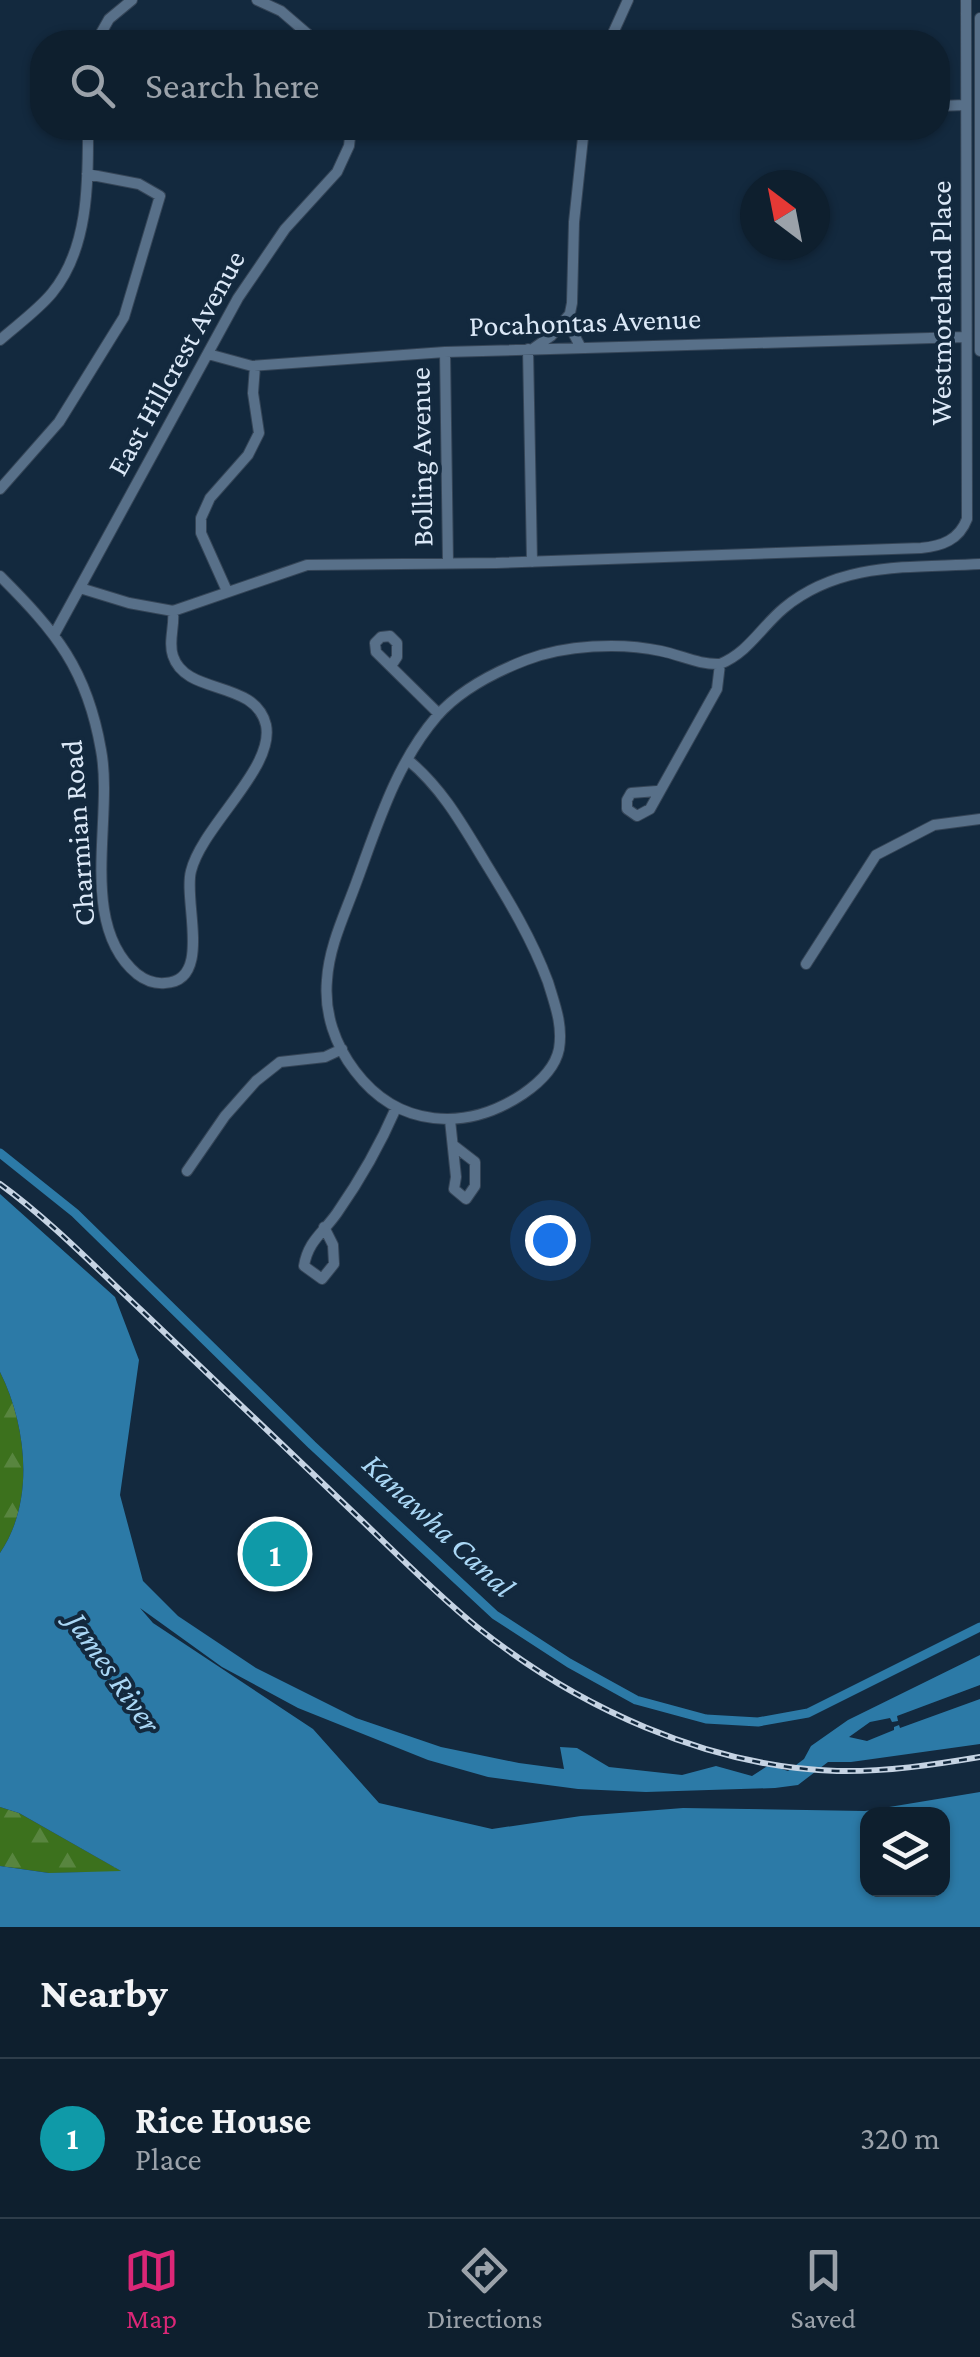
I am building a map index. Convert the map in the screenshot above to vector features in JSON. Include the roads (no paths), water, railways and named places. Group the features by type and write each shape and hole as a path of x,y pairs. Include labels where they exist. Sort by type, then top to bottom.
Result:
{"street":[{"path":"103,30 132,0"},
{"path":"257,0 281,11 303,30"},
{"path":"614,30 628,0"},
{"name":"Westmoreland Place","path":"532,562 921,548 952,540 963,530 967,520 966,0"},
{"path":"980,18 980,351"},
{"path":"950,106 965,105"},
{"path":"0,340 50,296 74,254 82,223 88,140"},
{"name":"East Hillcrest Avenue","path":"55,633 262,259 337,172 350,140"},
{"path":"580,346 569,330 583,140"},
{"path":"0,489 59,422 124,317 160,196 139,184 88,174"},
{"path":"80,588 129,603 173,610 307,565 532,562 531,349 551,336 570,314"},
{"name":"Pocahontas Avenue","path":"208,354 231,363 255,366 580,346 966,337"},
{"name":"Bolling Avenue","path":"445,352 448,563"},
{"path":"227,591 201,533 201,518 210,498 248,455 259,433 253,393 255,366"},
{"path":"408,760 448,800 526,929 560,1022 559,1050 552,1069 501,1108 465,1119 431,1120 396,1108 378,1096 355,1071 333,1034 327,1003 326,978 333,945 394,782 408,760 439,714 484,680 548,652 645,648 720,664 742,652 784,608 849,572 980,564"},
{"name":"Charmian Road","path":"0,576 55,633 84,690 101,746 105,794 102,874 110,934 123,962 143,980 170,983 183,978 192,960 191,867 267,741 264,719 255,705 178,666 171,653 173,610"},
{"path":"658,791 717,690 720,664"},
{"path":"391,666 439,714"},
{"path":"806,964 876,855 934,825 980,820"},
{"path":"187,1171 225,1116 256,1081 280,1062 324,1057 342,1049"},
{"path":"324,1227 333,1245 334,1264 322,1280 304,1266 307,1249 324,1227 334,1218 369,1164 396,1108"},
{"path":"450,1120 454,1190 466,1199 474,1186 476,1162 453,1145"}],"water":[{"name":"James River","path":"0,1194 115,1297 139,1360 120,1495 143,1581 178,1616 256,1668 356,1718 441,1747 564,1769 560,1747 577,1748 609,1767 682,1775 716,1766 752,1776 769,1765 788,1771 804,1759 811,1746 848,1720 980,1655 980,1685 897,1716 898,1721 892,1722 890,1718 870,1722 849,1737 867,1741 899,1725 900,1728 980,1699 980,1744 828,1762 798,1785 775,1788 646,1792 578,1789 488,1777 428,1760 298,1708 222,1667 140,1608 153,1623 313,1729 379,1803 492,1829 581,1816 683,1808 860,1811 860,1897 950,1897 950,1807 889,1807 980,1792 980,1927 0,1927 0,1866 49,1873 121,1871 19,1813 0,1807 0,1553 19,1511 23,1464 9,1393 0,1372"}],"waterway":[{"name":"Kanawha Canal","path":"0,1153 75,1213 312,1445 495,1615 636,1700 706,1719 758,1722 808,1713 980,1627"}],"railway":[{"path":"0,1184 72,1245 445,1600 557,1683 601,1707 692,1745 788,1767 873,1770 980,1757"}],"place":[{"name":"Rice House","path":"275,1554"}]}
